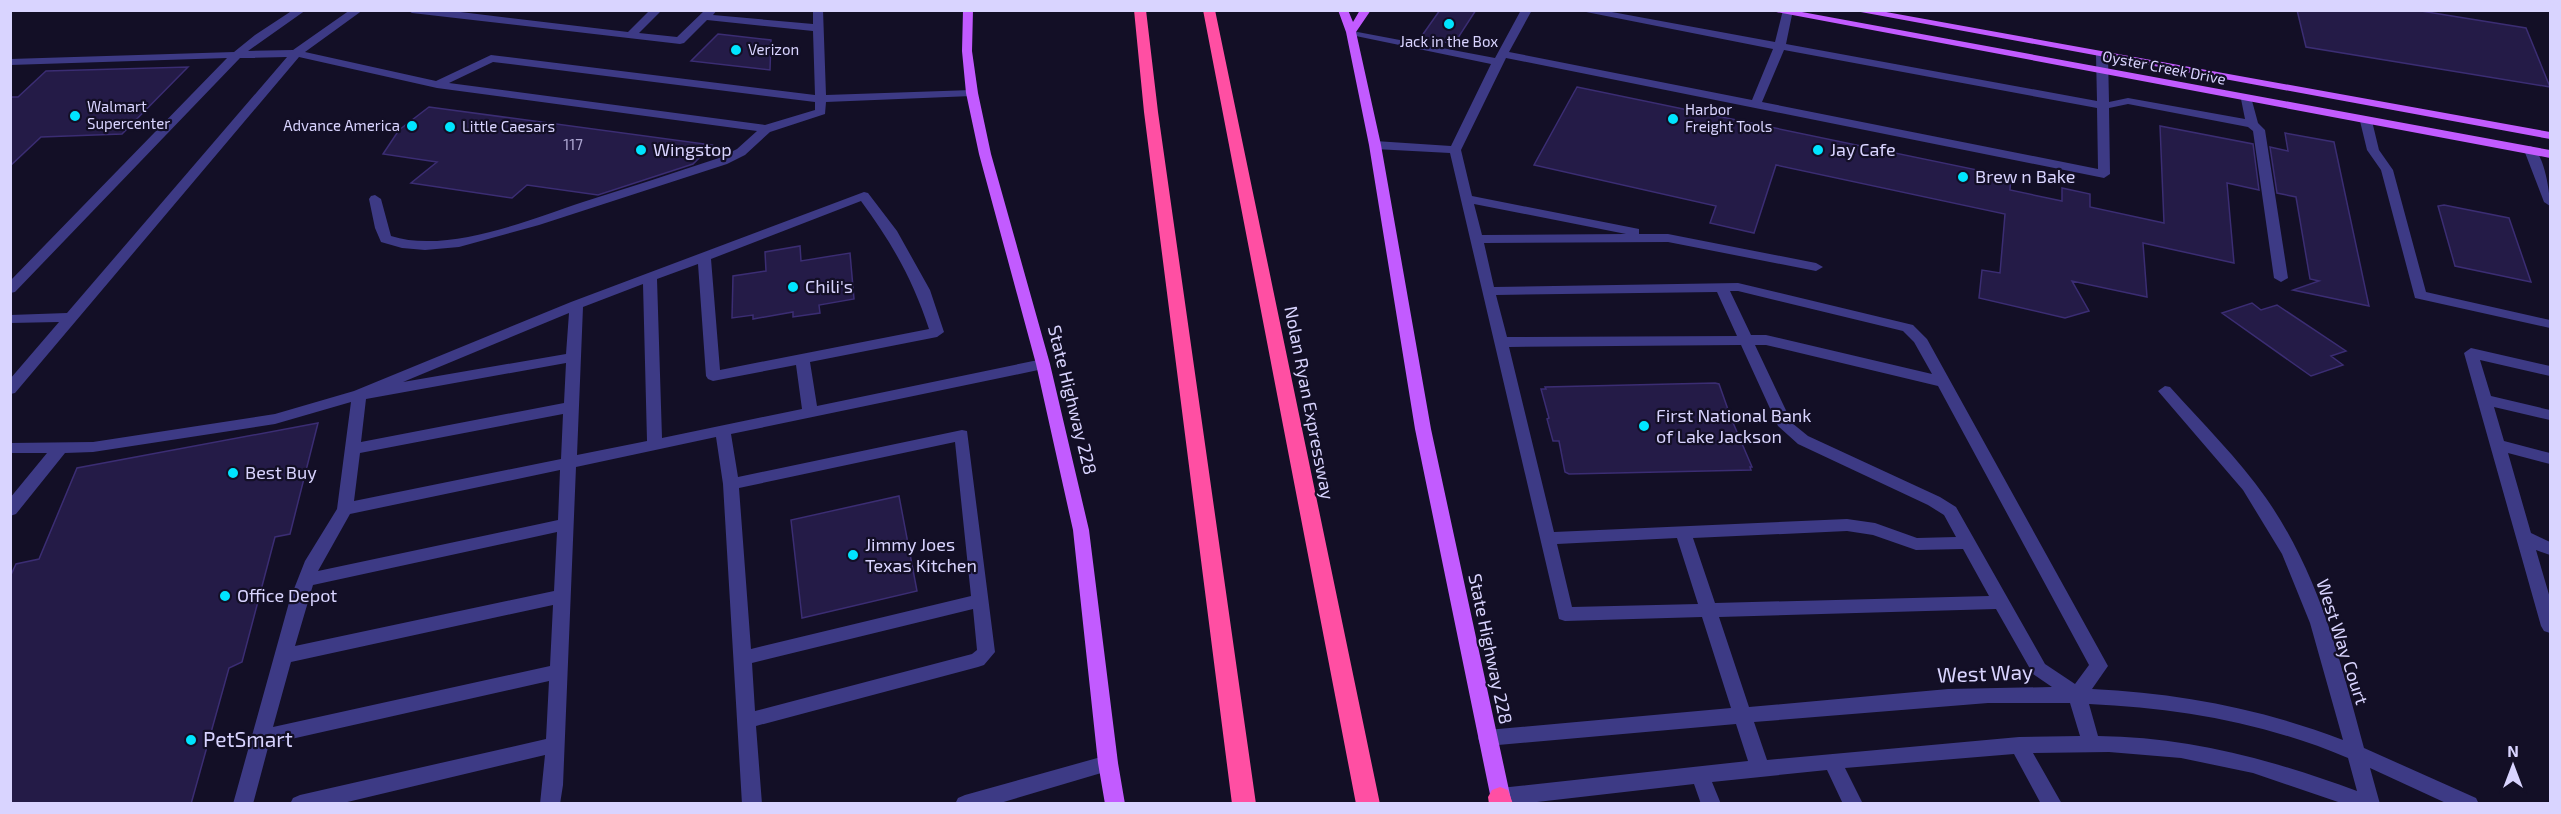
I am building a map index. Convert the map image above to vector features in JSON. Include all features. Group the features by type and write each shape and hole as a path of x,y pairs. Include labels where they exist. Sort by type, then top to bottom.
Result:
{"highway":[{"path":"1140,10 1153,124 1244,804"},
{"name":"Nolan Ryan Expressway","path":"1209,10 1368,804"}],"main road":[{"name":"State Highway 228","path":"968,10 967,51 972,93 985,154 1043,364 1082,530 1108,763 1115,804"},
{"path":"1343,10 1350,32"},
{"path":"1350,32 1366,10"},
{"name":"Oyster Creek Drive","path":"1772,10 2550,154"},
{"name":"Oyster Creek Drive","path":"1856,10 2550,136"},
{"name":"State Highway 228","path":"1350,32 1375,145 1423,429 1501,801"}],"street":[{"path":"10,289 237,55 302,10"},
{"path":"10,389 296,53 358,10"},
{"path":"411,10 680,41 709,14 818,28"},
{"path":"489,19 500,10"},
{"path":"630,36 657,10"},
{"path":"10,62 296,53 438,85 766,129 821,112 818,10"},
{"path":"1527,10 1500,58 1455,150 1565,614 2001,602"},
{"path":"1581,10 2104,106 2128,101 2252,124 2259,130 2281,278"},
{"path":"1756,104 1780,46 1788,12"},
{"path":"1350,32 1756,104 2104,174 2102,55"},
{"path":"438,85 491,58 821,99 972,93"},
{"path":"2247,99 2252,124"},
{"path":"2366,121 2373,150 2387,170 2420,296 2550,324"},
{"path":"375,200 381,228 386,239 402,244 425,246 459,243 534,222 723,161 741,152 766,129"},
{"path":"1375,145 1455,150"},
{"path":"2530,150 2550,202"},
{"path":"359,395 576,305 864,196 890,231 923,290 937,332 713,376 704,257"},
{"path":"1467,199 1816,267"},
{"path":"1476,239 1668,238"},
{"path":"650,277 655,444"},
{"path":"1721,286 1786,426 1803,440 1950,511 2039,669 2077,695 2091,743"},
{"path":"1488,291 1738,287 1908,328 1920,339 2099,666 2077,695"},
{"path":"550,804 567,524 576,305"},
{"path":"10,319 71,317"},
{"path":"1500,342 1745,338 1766,340 1944,382"},
{"path":"2550,371 2471,353 2550,626"},
{"path":"10,448 93,447 276,418 359,395 574,357"},
{"path":"802,358 810,412"},
{"path":"345,509 1043,364"},
{"name":"West Way Court","path":"2165,391 2244,481 2272,521 2290,555 2314,607 2369,804"},
{"path":"243,804 312,561 345,509 359,395"},
{"path":"2485,400 2550,415"},
{"path":"353,449 572,407"},
{"path":"723,430 731,484 752,804"},
{"path":"731,484 962,435 986,652 978,660 747,721"},
{"path":"2498,445 2550,458"},
{"path":"10,510 60,448"},
{"path":"306,580 567,524"},
{"path":"1547,538 1847,525 1875,529 1916,544 1968,543"},
{"path":"1683,532 1760,768"},
{"path":"2525,537 2550,549"},
{"path":"284,656 563,596"},
{"path":"742,658 981,600"},
{"path":"261,738 559,671"},
{"name":"West Way","path":"1487,738 1948,697 2009,693 2077,695 2202,709 2271,723 2356,753 2469,804"},
{"path":"1501,801 1760,768 2019,745 2091,743 2181,750 2225,758 2292,776 2369,804"},
{"path":"300,804 555,745"},
{"path":"2019,745 2052,804"},
{"path":"1832,761 1853,804"},
{"path":"965,804 1108,763"},
{"path":"1700,775 1711,804"}],"building":[{"name":"Jack in the Box","path":"1440,10 1476,10 1454,44 1421,37"},
{"path":"2297,10 2415,10 2526,28 2550,87 2306,47"},
{"name":"Verizon","path":"718,34 771,40 770,70 691,61"},
{"name":"Walmart Supercenter","path":"188,67 122,134 41,137 10,166 10,97 18,97 46,71"},
{"path":"1577,87 2011,177 2010,190 2062,201 2062,188 2090,194 2090,207 2164,223 2160,126 2253,144 2259,190 2227,183 2234,263 2143,243 2147,297 2072,281 2089,311 2065,318 1979,298 1982,270 2000,273 2005,214 1776,165 1754,233 1710,223 1716,206 1534,165"},
{"path":"429,107 712,145 693,164 598,195 527,185 512,198 411,183 437,162 383,154 399,130"},
{"path":"2285,133 2334,142 2369,306 2293,290 2319,281 2310,279 2296,197 2277,193 2270,147 2288,151"},
{"path":"2444,205 2509,218 2531,282 2455,266 2438,206"},
{"name":"Chili's","path":"800,246 801,261 850,253 854,299 819,305 820,313 793,317 793,312 753,319 753,315 732,318 733,276 766,271 765,252"},
{"path":"2252,303 2261,310 2277,305 2346,351 2331,356 2343,365 2311,376 2222,313"},
{"name":"First National Bank of Lake Jackson","path":"1719,384 1752,467 1750,467 1751,470 1569,474 1565,472 1559,441 1553,441 1541,389 1546,389 1545,387"},
{"path":"318,423 290,534 275,537 242,662 229,668 191,804 10,804 10,577 16,564 39,559 77,468"},
{"name":"Jimmy Joes Texas Kitchen","path":"899,496 917,591 802,618 791,520"}],"place":[{"name":"Jack in the Box","path":"1449,24"},
{"name":"Verizon","path":"736,50"},
{"name":"Walmart Supercenter","path":"75,116"},
{"name":"Harbor Freight Tools","path":"1673,119"},
{"name":"Advance America","path":"412,126"},
{"name":"Little Caesars","path":"450,127"},
{"name":"Wingstop","path":"641,150"},
{"name":"Jay Cafe","path":"1818,150"},
{"name":"Brew n Bake","path":"1963,177"},
{"name":"Chili's","path":"793,287"},
{"name":"First National Bank of Lake Jackson","path":"1644,426"},
{"name":"Best Buy","path":"233,473"},
{"name":"Jimmy Joes Texas Kitchen","path":"853,555"},
{"name":"Office Depot","path":"225,596"},
{"name":"PetSmart","path":"191,740"}]}
